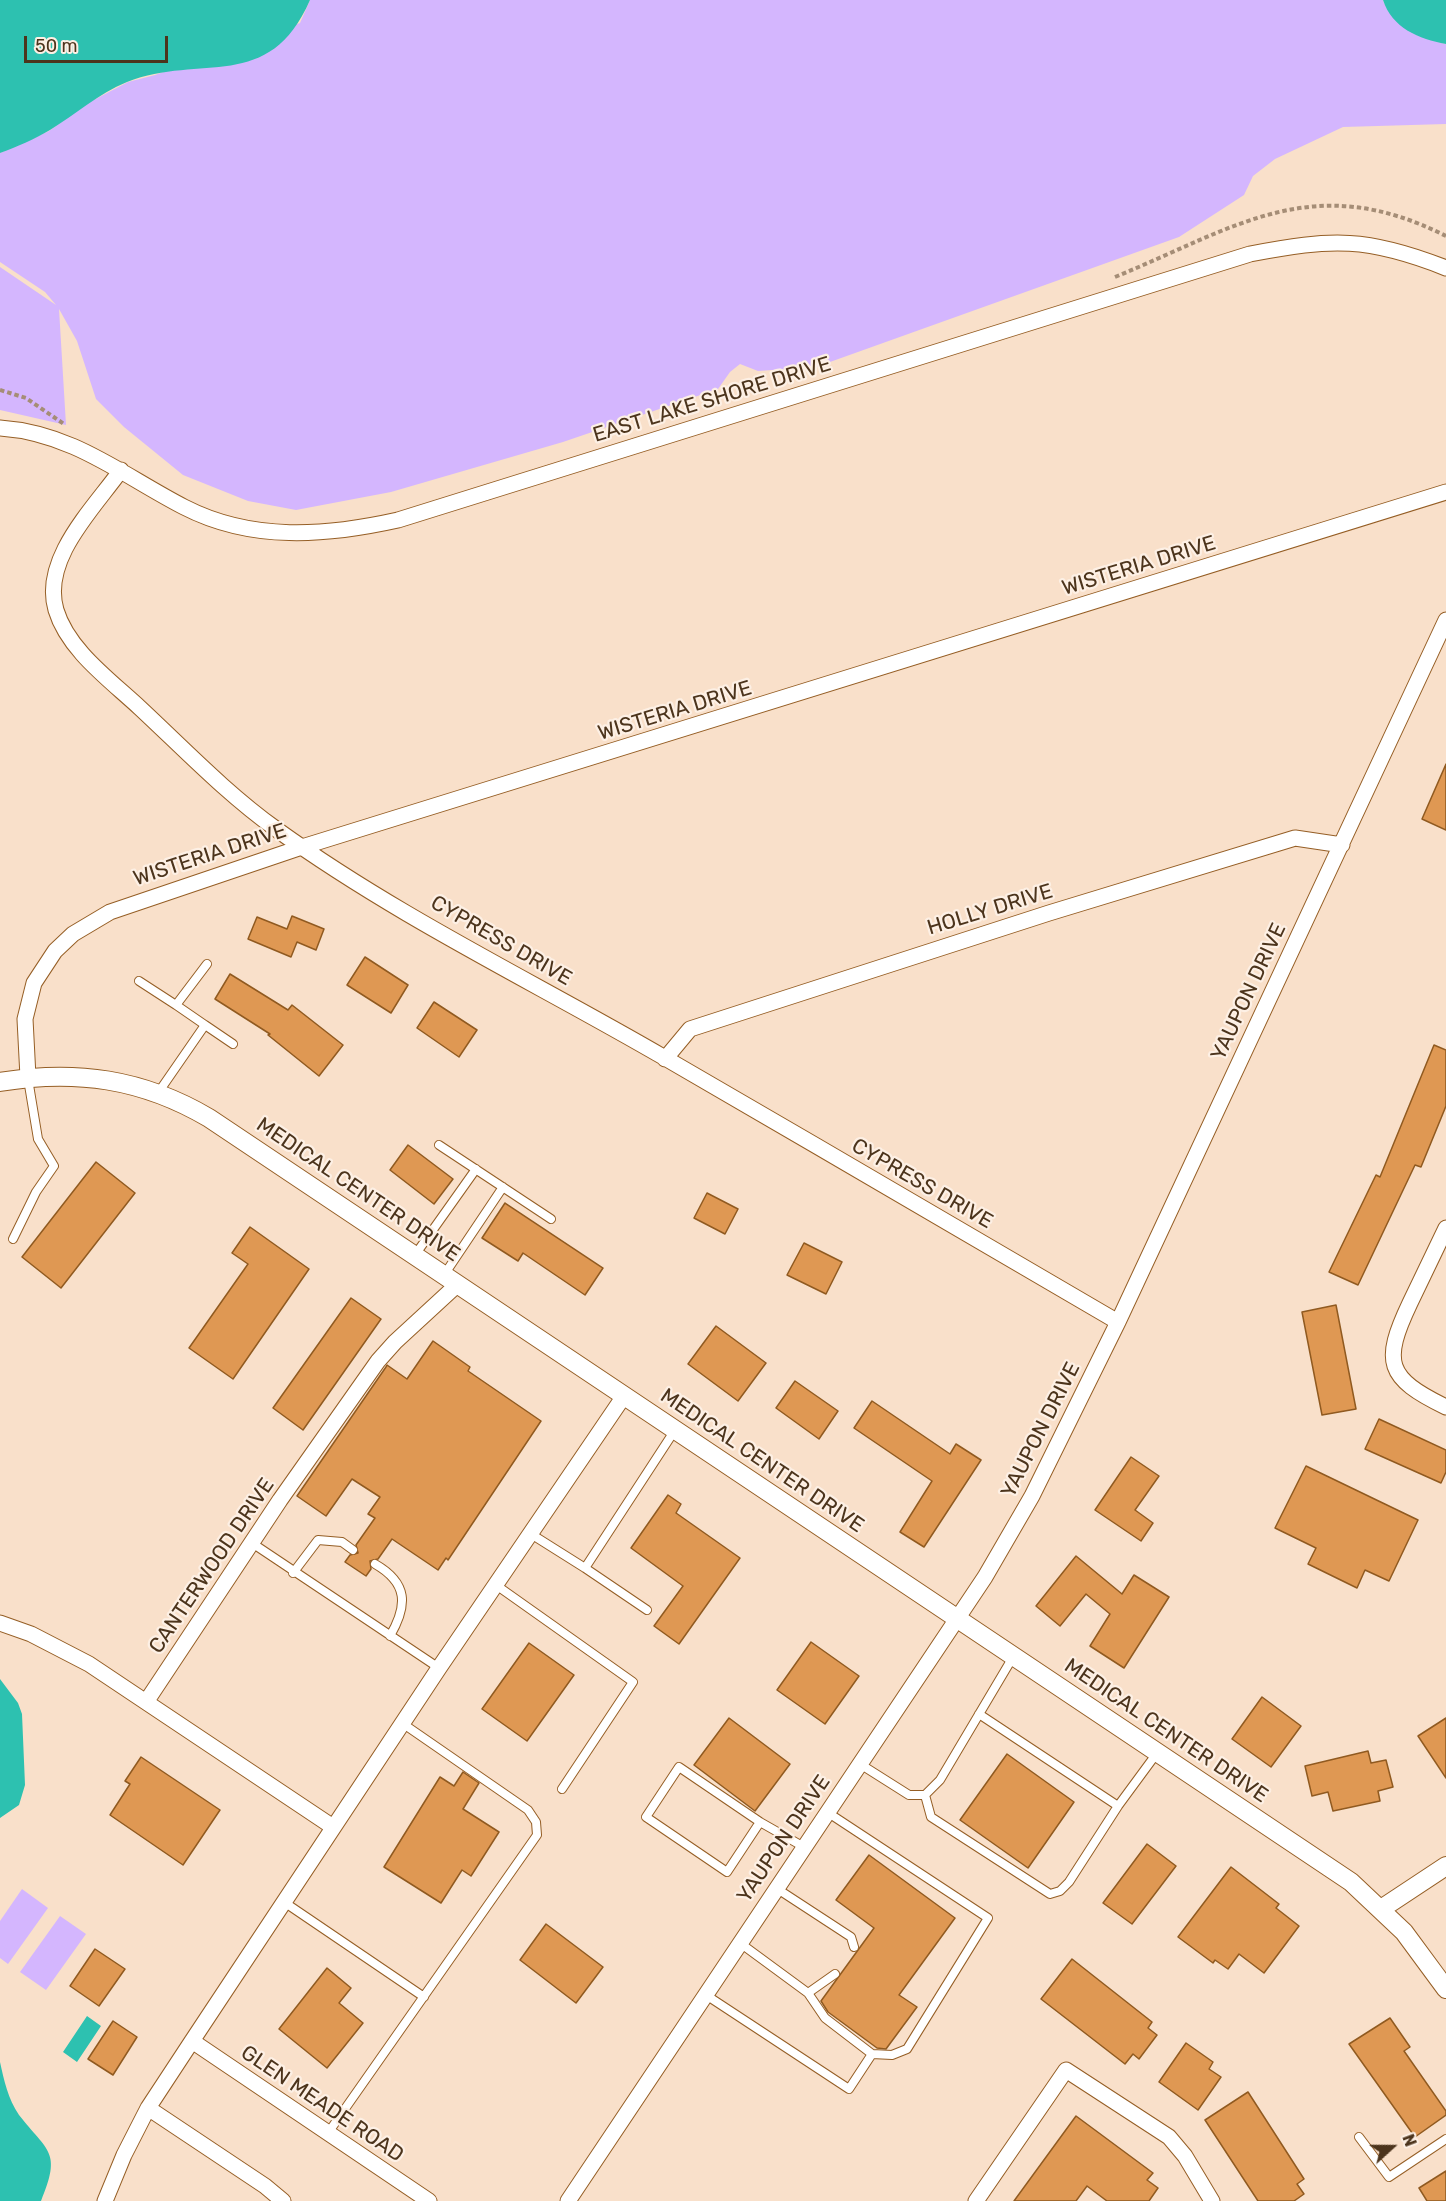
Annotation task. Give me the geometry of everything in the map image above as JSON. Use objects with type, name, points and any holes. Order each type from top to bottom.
[{"type":"street","name":"EAST LAKE SHORE DRIVE","points":[[0,428],[33,434],[81,448],[184,507],[242,528],[284,533],[323,533],[358,529],[410,516],[1250,254],[1302,244],[1354,242],[1414,255],[1446,268]]},
{"type":"street","name":"CYPRESS DRIVE","points":[[121,470],[69,543],[55,573],[55,605],[61,624],[97,668],[224,787],[302,847],[398,907],[1118,1322]]},
{"type":"street","name":"WISTERIA DRIVE","points":[[28,1077],[25,1046],[28,1001],[44,965],[73,934],[90,922],[127,905],[302,847],[1446,492]]},
{"type":"street","name":"YAUPON DRIVE","points":[[568,2201],[1005,1545],[1032,1496],[1118,1322],[1446,620]]},
{"type":"street","name":"HOLLY DRIVE","points":[[665,1059],[690,1029],[1039,916],[1295,838],[1342,845]]},
{"type":"street","name":"MEDICAL CENTER DRIVE","points":[[0,1082],[28,1077],[64,1075],[107,1079],[158,1093],[209,1118],[1351,1882],[1404,1932],[1446,1989]]},
{"type":"street","points":[[1446,1228],[1392,1346],[1396,1368],[1402,1379],[1410,1388],[1446,1407]]},
{"type":"street","name":"CANTERWOOD DRIVE","points":[[146,1702],[378,1361],[451,1280]]},
{"type":"street","points":[[105,2201],[124,2155],[148,2109],[402,1723],[624,1396]]},
{"type":"street","points":[[0,1623],[62,1648],[333,1827]]},
{"type":"street","points":[[1382,1909],[1446,1866]]},
{"type":"street","name":"GLEN MEADE ROAD","points":[[192,2041],[429,2201]]},
{"type":"street","points":[[976,2201],[1066,2070],[1169,2137],[1191,2165],[1212,2201]]},
{"type":"street","points":[[148,2109],[265,2186],[283,2201]]},
{"type":"lane","points":[[177,1005],[207,964]]},
{"type":"lane","points":[[139,981],[234,1044]]},
{"type":"lane","points":[[158,1093],[205,1025]]},
{"type":"lane","points":[[13,1239],[36,1192],[54,1166],[38,1139],[28,1077]]},
{"type":"lane","points":[[439,1145],[551,1219]]},
{"type":"lane","points":[[415,1255],[476,1169]]},
{"type":"lane","points":[[451,1280],[503,1187]]},
{"type":"lane","points":[[585,1568],[675,1430]]},
{"type":"lane","points":[[531,1534],[647,1610]]},
{"type":"lane","points":[[293,1573],[318,1540],[342,1542],[353,1550]]},
{"type":"lane","points":[[252,1544],[439,1668]]},
{"type":"lane","points":[[375,1564],[387,1571],[401,1587],[402,1616],[390,1636]]},
{"type":"lane","points":[[496,1585],[633,1682],[562,1789]]},
{"type":"lane","points":[[860,1764],[909,1795],[925,1795],[940,1780],[1014,1655]]},
{"type":"lane","points":[[979,1714],[1118,1806]]},
{"type":"lane","points":[[328,2134],[537,1835],[536,1822],[528,1810],[402,1723]]},
{"type":"lane","points":[[925,1795],[932,1817],[1050,1894],[1060,1891],[1069,1882],[1118,1806],[1158,1752]]},
{"type":"lane","points":[[760,1822],[727,1872],[646,1817],[679,1767],[760,1822],[804,1847]]},
{"type":"lane","points":[[740,1943],[808,1993],[825,2018],[872,2054],[892,2055],[907,2049],[988,1918],[827,1812]]},
{"type":"lane","points":[[777,1888],[851,1937],[854,1947]]},
{"type":"lane","points":[[284,1902],[424,1997]]},
{"type":"lane","points":[[808,1993],[835,1974]]},
{"type":"lane","points":[[706,1995],[849,2089],[872,2054]]},
{"type":"lane","points":[[1359,2137],[1389,2177],[1446,2139]]},
{"type":"path","points":[[1104,281],[1245,220],[1292,208],[1335,206],[1376,209],[1421,223],[1446,236]]},
{"type":"path","points":[[0,390],[26,398],[66,425]]},
{"type":"shaded area","points":[[310,0],[1383,0],[1400,22],[1429,38],[1446,44],[1446,124],[1343,127],[1275,159],[1253,176],[1244,195],[1179,237],[816,367],[758,371],[740,364],[730,372],[718,389],[563,442],[391,492],[296,510],[248,501],[183,475],[124,427],[96,399],[77,341],[59,309],[66,425],[0,410],[0,267],[56,305],[45,292],[0,262],[0,153],[49,131],[86,104],[128,82],[155,75],[300,23]]},
{"type":"shaded area","points":[[22,1889],[48,1908],[8,1964],[0,1958],[0,1921]]},
{"type":"shaded area","points":[[60,1916],[86,1934],[46,1990],[20,1972]]},
{"type":"water","points":[[0,0],[310,0],[293,29],[275,48],[254,60],[154,74],[127,82],[97,98],[44,133],[0,153]]},
{"type":"water","points":[[1383,0],[1446,0],[1446,44],[1408,31],[1393,18]]},
{"type":"water","points":[[0,1679],[18,1703],[22,1714],[25,1785],[19,1805],[0,1818]]},
{"type":"water","points":[[87,2016],[101,2026],[77,2062],[63,2052]]},
{"type":"water","points":[[0,2062],[15,2109],[49,2153],[51,2172],[41,2201],[0,2201]]},
{"type":"building","points":[[1446,764],[1446,830],[1422,819]]},
{"type":"building","points":[[292,916],[324,929],[316,950],[297,942],[291,957],[248,939],[257,917],[287,929]]},
{"type":"building","points":[[365,957],[408,985],[391,1013],[347,985]]},
{"type":"building","points":[[230,974],[288,1010],[292,1005],[343,1045],[319,1076],[268,1035],[270,1034],[215,999]]},
{"type":"building","points":[[434,1002],[477,1030],[459,1057],[417,1028]]},
{"type":"building","points":[[1434,1045],[1446,1050],[1446,1106],[1421,1167],[1415,1165],[1358,1285],[1329,1272],[1376,1175],[1380,1177]]},
{"type":"building","points":[[408,1145],[453,1179],[434,1204],[390,1170]]},
{"type":"building","points":[[96,1162],[135,1193],[61,1288],[22,1257]]},
{"type":"building","points":[[707,1193],[738,1209],[725,1234],[694,1218]]},
{"type":"building","points":[[505,1203],[603,1268],[585,1295],[523,1253],[518,1261],[482,1238]]},
{"type":"building","points":[[250,1227],[309,1269],[233,1379],[189,1348],[248,1264],[232,1253]]},
{"type":"building","points":[[804,1243],[842,1262],[826,1294],[787,1275]]},
{"type":"building","points":[[351,1298],[381,1319],[303,1430],[273,1408]]},
{"type":"building","points":[[1336,1305],[1356,1409],[1322,1415],[1302,1312]]},
{"type":"building","points":[[716,1326],[766,1363],[738,1401],[688,1364]]},
{"type":"building","points":[[433,1341],[470,1367],[468,1371],[541,1421],[448,1560],[446,1558],[438,1570],[392,1539],[378,1559],[370,1561],[371,1569],[366,1576],[345,1562],[350,1555],[358,1553],[356,1545],[375,1518],[368,1514],[380,1497],[352,1479],[326,1516],[297,1496],[387,1365],[407,1379]]},
{"type":"building","points":[[795,1381],[838,1411],[819,1439],[776,1408]]},
{"type":"building","points":[[872,1401],[950,1454],[956,1444],[981,1460],[924,1547],[900,1532],[932,1481],[854,1428]]},
{"type":"building","points":[[1379,1419],[1446,1450],[1446,1472],[1441,1483],[1365,1449]]},
{"type":"building","points":[[1131,1457],[1159,1476],[1135,1510],[1153,1523],[1141,1541],[1095,1510]]},
{"type":"building","points":[[1306,1466],[1418,1520],[1389,1581],[1365,1570],[1357,1588],[1308,1564],[1316,1548],[1275,1528]]},
{"type":"building","points":[[668,1495],[681,1504],[676,1513],[740,1558],[679,1644],[654,1626],[683,1586],[631,1548]]},
{"type":"building","points":[[1076,1556],[1122,1594],[1134,1575],[1169,1597],[1124,1668],[1090,1646],[1110,1614],[1086,1594],[1060,1626],[1036,1606]]},
{"type":"building","points":[[811,1642],[859,1676],[825,1724],[777,1690]]},
{"type":"building","points":[[529,1643],[574,1675],[527,1741],[482,1709]]},
{"type":"building","points":[[1262,1697],[1301,1726],[1271,1767],[1232,1739]]},
{"type":"building","points":[[729,1718],[790,1764],[755,1811],[694,1765]]},
{"type":"building","points":[[1446,1718],[1446,1778],[1418,1736]]},
{"type":"building","points":[[1368,1751],[1371,1763],[1386,1760],[1393,1787],[1378,1791],[1380,1801],[1333,1811],[1328,1792],[1312,1796],[1305,1766]]},
{"type":"building","points":[[1007,1754],[1074,1802],[1028,1868],[960,1820]]},
{"type":"building","points":[[141,1757],[220,1810],[183,1865],[110,1815],[130,1784],[125,1781]]},
{"type":"building","points":[[463,1772],[479,1783],[463,1809],[499,1832],[471,1876],[462,1870],[441,1903],[384,1867],[440,1777],[454,1786]]},
{"type":"building","points":[[1147,1844],[1176,1866],[1132,1924],[1103,1903]]},
{"type":"building","points":[[869,1855],[955,1918],[899,1995],[917,2007],[886,2049],[877,2048],[828,2012],[821,2001],[874,1928],[836,1900]]},
{"type":"building","points":[[1231,1867],[1279,1904],[1276,1908],[1299,1926],[1264,1973],[1239,1954],[1228,1969],[1215,1960],[1213,1963],[1178,1937]]},
{"type":"building","points":[[546,1924],[603,1967],[576,2003],[520,1960]]},
{"type":"building","points":[[95,1949],[125,1969],[99,2006],[70,1986]]},
{"type":"building","points":[[1072,1959],[1152,2022],[1148,2028],[1157,2035],[1139,2059],[1133,2054],[1125,2064],[1041,1999]]},
{"type":"building","points":[[327,1968],[351,1988],[339,2003],[363,2023],[327,2068],[279,2029]]},
{"type":"building","points":[[1390,2018],[1410,2047],[1404,2051],[1446,2111],[1446,2115],[1415,2137],[1349,2044]]},
{"type":"building","points":[[113,2021],[137,2037],[113,2075],[88,2059]]},
{"type":"building","points":[[1186,2043],[1213,2062],[1209,2069],[1221,2077],[1198,2110],[1159,2082]]},
{"type":"building","points":[[1248,2092],[1304,2179],[1297,2184],[1304,2194],[1294,2201],[1258,2201],[1205,2120]]},
{"type":"building","points":[[1076,2116],[1153,2173],[1147,2180],[1158,2188],[1149,2201],[1107,2201],[1087,2186],[1076,2201],[1014,2201]]},
{"type":"building","points":[[1446,2171],[1446,2201],[1427,2201],[1419,2188]]}]
